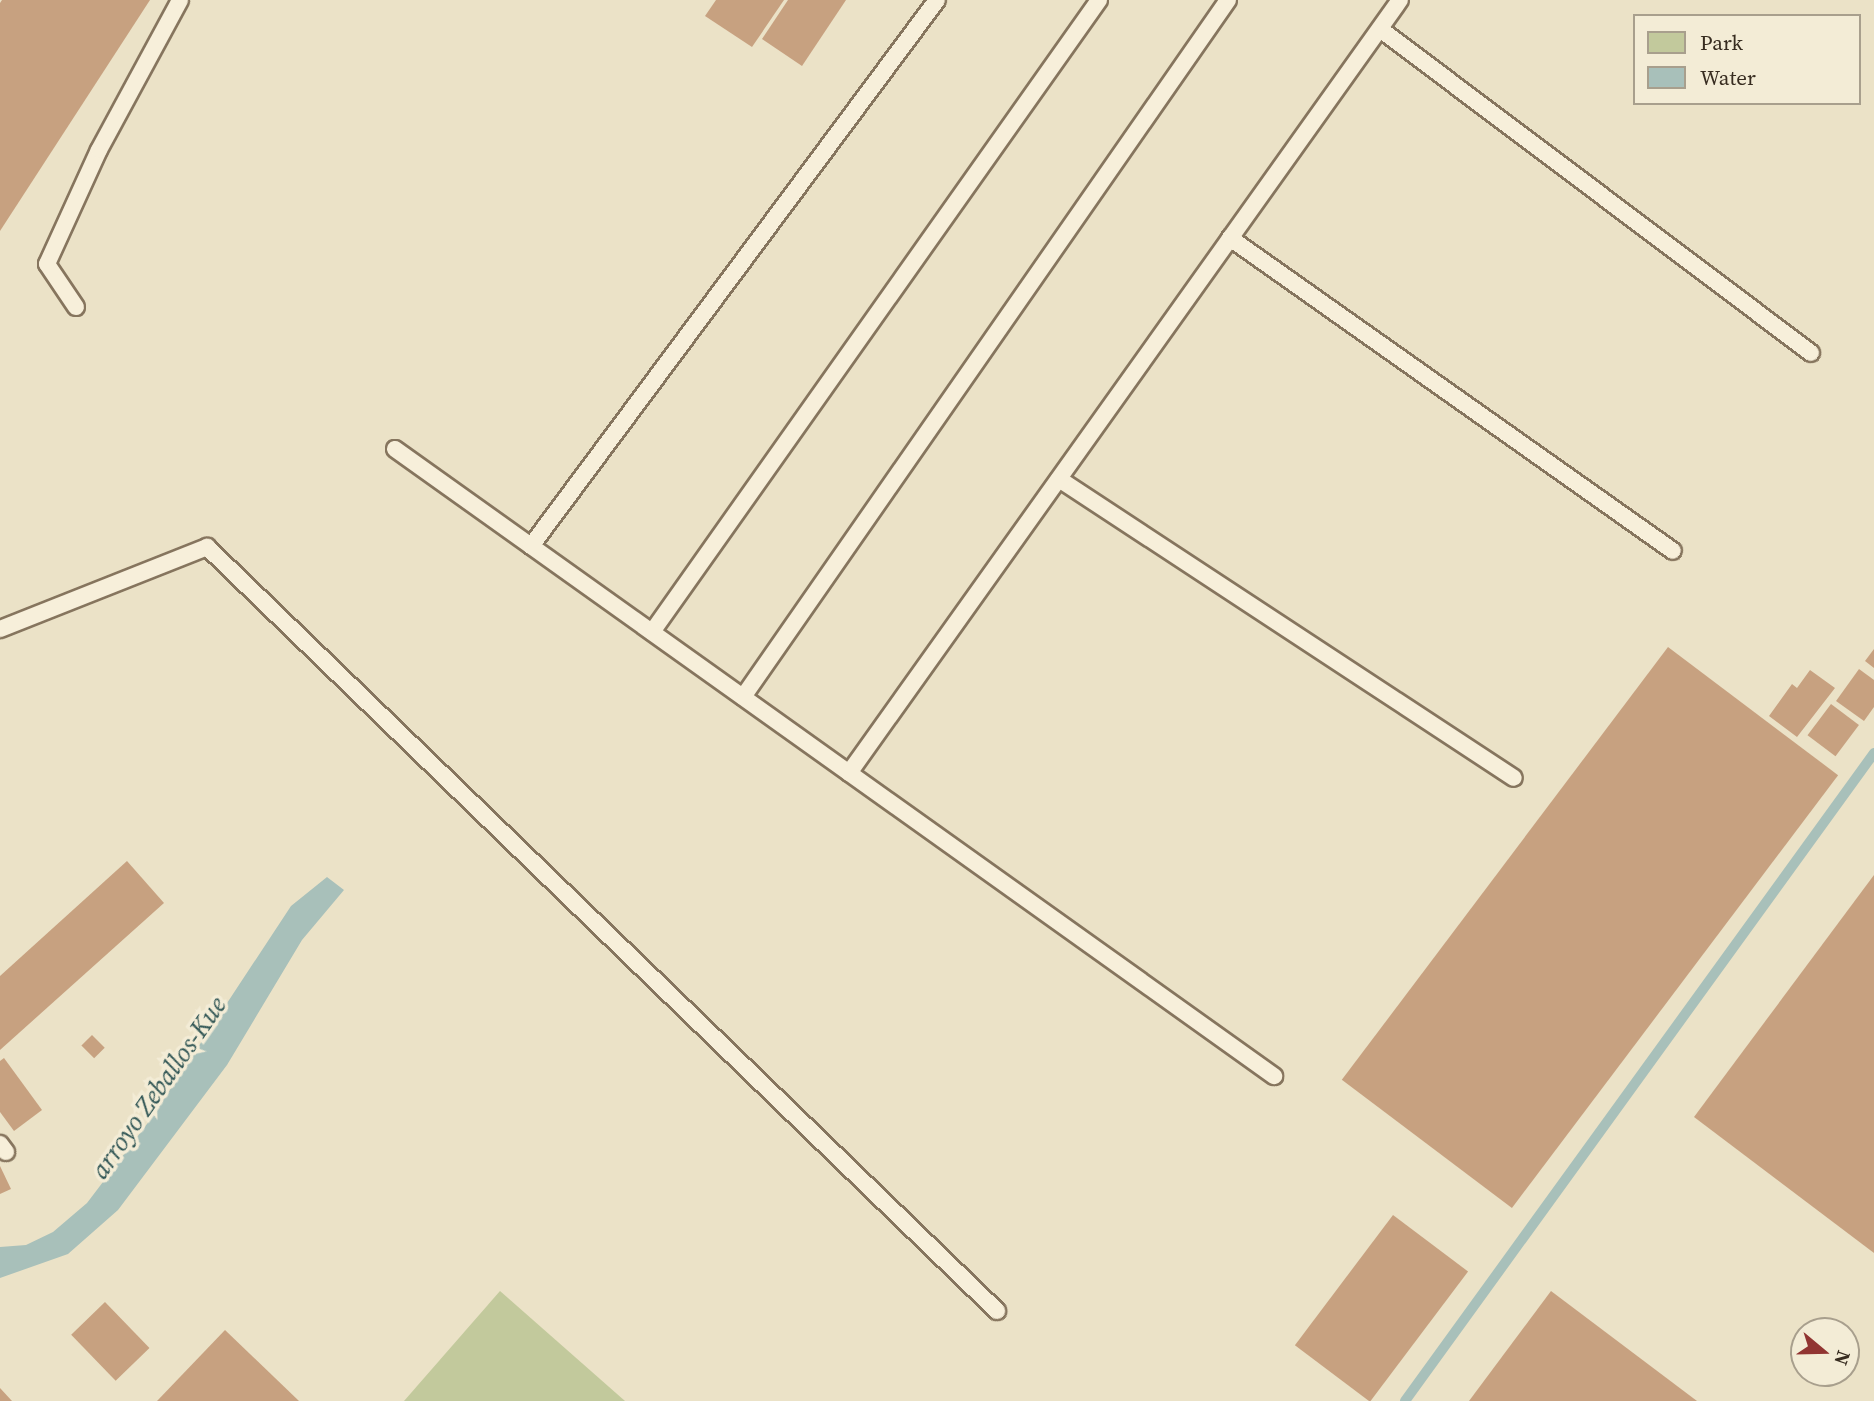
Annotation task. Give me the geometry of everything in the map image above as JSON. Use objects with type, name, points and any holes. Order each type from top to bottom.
[{"type":"lane","points":[[76,307],[47,264],[99,150],[180,0]]},
{"type":"lane","points":[[531,546],[937,0]]},
{"type":"lane","points":[[652,632],[1099,0]]},
{"type":"lane","points":[[743,697],[1228,0]]},
{"type":"lane","points":[[849,773],[1400,0]]},
{"type":"lane","points":[[1380,29],[1811,353]]},
{"type":"lane","points":[[1230,238],[1673,551]]},
{"type":"lane","points":[[395,449],[1274,1076]]},
{"type":"lane","points":[[1059,479],[1514,778]]},
{"type":"lane","points":[[0,629],[207,547],[997,1311]]},
{"type":"green space","points":[[500,1291],[625,1401],[404,1401]]},
{"type":"water","points":[[327,877],[344,890],[302,940],[227,1065],[118,1210],[68,1254],[0,1278],[0,1247],[26,1245],[53,1232],[87,1203],[150,1120],[291,906]]},
{"type":"building","points":[[2,0],[150,0],[0,231],[0,3]]},
{"type":"building","points":[[716,0],[784,0],[752,47],[705,16]]},
{"type":"building","points":[[788,0],[846,0],[802,66],[762,39]]},
{"type":"building","points":[[1668,647],[1838,775],[1512,1208],[1342,1080]]},
{"type":"building","points":[[1874,649],[1874,668],[1865,661]]},
{"type":"building","points":[[1859,669],[1874,680],[1874,707],[1864,721],[1836,701]]},
{"type":"building","points":[[1810,670],[1835,688],[1797,737],[1769,716],[1792,684],[1797,688]]},
{"type":"building","points":[[1831,704],[1859,725],[1835,756],[1808,735]]},
{"type":"building","points":[[127,861],[164,903],[0,1050],[0,976]]},
{"type":"building","points":[[1874,875],[1874,1253],[1694,1117]]},
{"type":"building","points":[[92,1035],[105,1048],[94,1058],[81,1046]]},
{"type":"building","points":[[4,1058],[42,1110],[14,1131],[0,1112],[0,1061]]},
{"type":"building","points":[[0,1166],[11,1189],[0,1194]]},
{"type":"building","points":[[1393,1215],[1468,1272],[1371,1401],[1295,1345]]},
{"type":"building","points":[[1551,1291],[1697,1401],[1469,1401]]},
{"type":"building","points":[[105,1302],[149,1348],[116,1381],[71,1335]]},
{"type":"building","points":[[225,1330],[299,1401],[157,1401]]},
{"type":"building","points":[[0,1388],[12,1401],[0,1401]]},
{"type":"waterway","points":[[1405,1401],[1874,753]]},
{"type":"water label","name":"arroyo Zeballos-Kue","points":[[159,1088]]}]
